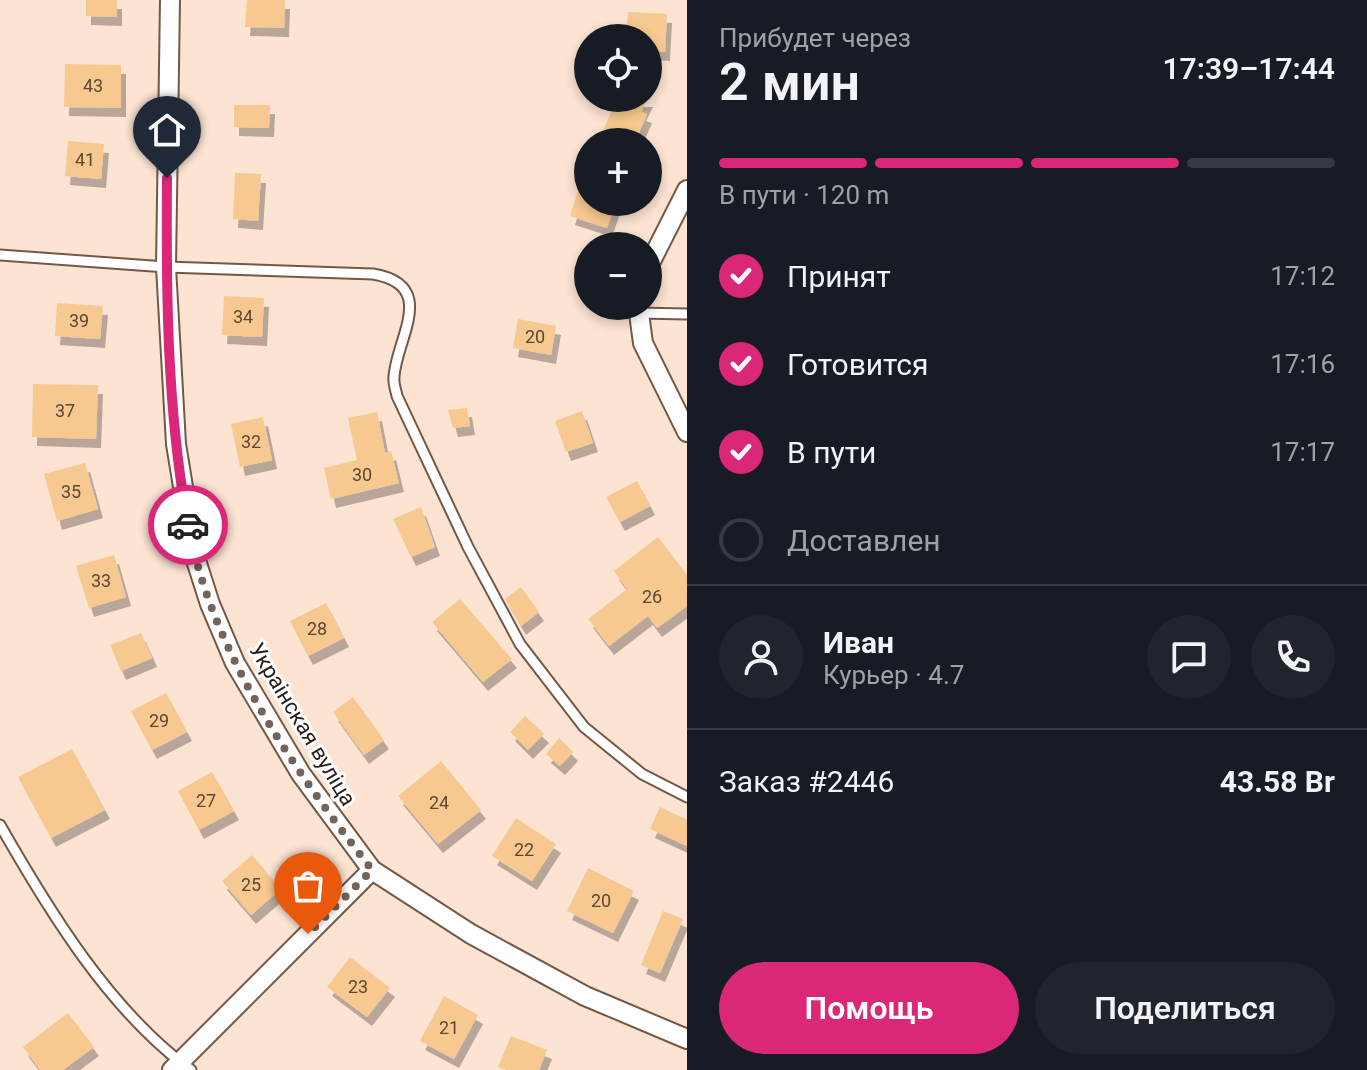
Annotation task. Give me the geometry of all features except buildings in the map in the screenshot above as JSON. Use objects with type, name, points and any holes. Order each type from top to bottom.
[{"type":"street","name":"Украінская вуліца","points":[[170,0],[166,267],[176,444],[194,554],[210,604],[235,663],[301,774],[372,870],[471,934],[585,996],[687,1039]]},
{"type":"street","points":[[662,239],[687,190]]},
{"type":"street","points":[[639,320],[643,343],[687,432]]},
{"type":"street","points":[[181,1067],[372,870]]},
{"type":"lane","points":[[0,255],[166,267],[391,277],[404,288],[409,309],[408,330],[393,381],[397,396],[468,547],[520,644],[584,727],[642,774],[687,797]]},
{"type":"lane","points":[[662,312],[687,314]]},
{"type":"lane","points":[[0,825],[36,888],[91,968],[181,1067]]},
{"type":"way so far","points":[[188,525],[210,604],[235,663],[301,774],[372,870],[308,934]]},
{"type":"route","points":[[167,178],[166,267],[171,386],[188,525]]}]
